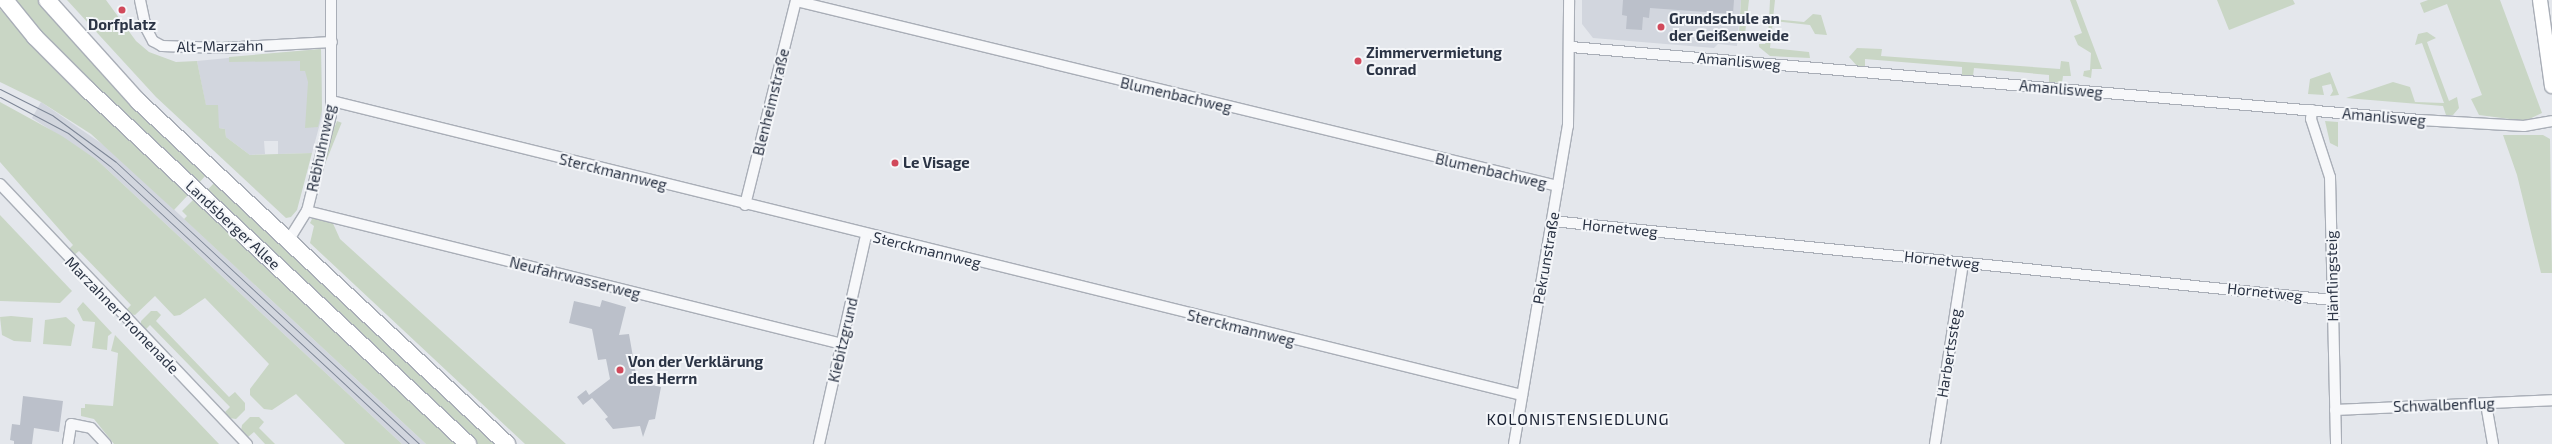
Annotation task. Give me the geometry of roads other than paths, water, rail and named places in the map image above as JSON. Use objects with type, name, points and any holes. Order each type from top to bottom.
[{"type":"main road","name":"Landsberger Allee","points":[[5,0],[34,37],[87,89],[468,444]]},
{"type":"main road","name":"Landsberger Allee","points":[[47,0],[138,101],[507,444]]},
{"type":"street","name":"Alt-Marzahn","points":[[140,0],[146,28],[153,41],[162,46],[222,48],[332,42]]},
{"type":"street","name":"Rebhuhnweg","points":[[288,241],[307,211],[332,101],[331,0]]},
{"type":"street","name":"Pekrunstraße","points":[[1514,444],[1568,126],[1571,47],[1569,0]]},
{"type":"street","points":[[2540,0],[2544,45],[2552,86]]},
{"type":"street","name":"Blumenbachweg","points":[[796,1],[1558,186]]},
{"type":"street","name":"Blenheimstraße","points":[[745,205],[796,1]]},
{"type":"street","name":"Amanlisweg","points":[[1571,47],[2312,110],[2524,126],[2552,120]]},
{"type":"street","name":"Sterckmannweg","points":[[332,101],[866,235],[1522,395]]},
{"type":"street","name":"Hänflingsteig","points":[[2312,110],[2311,119],[2330,177],[2336,444]]},
{"type":"street","name":"Marzahner Promenade","points":[[0,184],[246,444]]},
{"type":"street","name":"Neufahrwasserweg","points":[[307,211],[842,344]]},
{"type":"street","name":"Hornetweg","points":[[1552,221],[2332,300]]},
{"type":"street","name":"Kiebitzgrund","points":[[819,444],[866,235]]},
{"type":"street","name":"Harbertssteg","points":[[1935,444],[1963,263]]},
{"type":"street","name":"Schwalbenflug","points":[[2335,410],[2552,400]]},
{"type":"street","points":[[2486,404],[2493,444]]},
{"type":"street","points":[[68,444],[71,424],[91,428],[106,444]]},
{"type":"tram line","points":[[0,89],[52,115],[116,162],[419,444]]},
{"type":"tram line","points":[[0,97],[68,133],[110,166],[409,444]]},
{"type":"place","name":"Dorfplatz","points":[[122,10]]},
{"type":"place","name":"Grundschule an der Geißenweide","points":[[1661,27]]},
{"type":"place","name":"Zimmervermietung Conrad","points":[[1358,61]]},
{"type":"place","name":"Le Visage","points":[[895,163]]},
{"type":"place","name":"Von der Verklärung des Herrn","points":[[620,370]]},
{"type":"district","name":"KOLONISTENSIEDLUNG","points":[[1578,419]]}]
